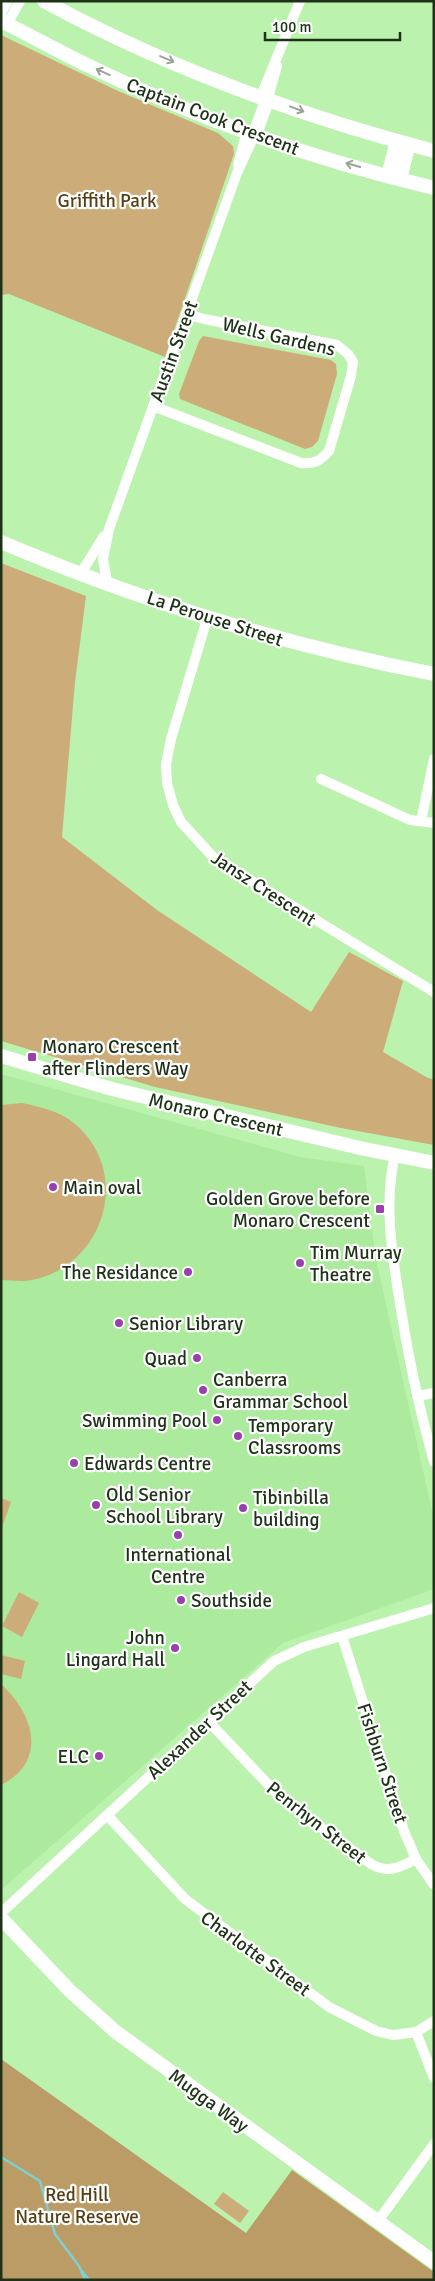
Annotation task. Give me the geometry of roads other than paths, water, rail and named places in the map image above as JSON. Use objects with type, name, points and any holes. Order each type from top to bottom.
[{"type":"main road","name":"Captain Cook Crescent","points":[[44,1],[136,46],[264,97],[403,143],[434,151]]},
{"type":"main road","name":"Captain Cook Crescent","points":[[1,18],[128,84],[251,133],[434,188]]},
{"type":"main road","points":[[251,133],[264,97]]},
{"type":"main road","points":[[394,177],[403,143]]},
{"type":"main road","name":"La Perouse Street","points":[[1,542],[207,619],[326,651],[434,674]]},
{"type":"main road","name":"Monaro Crescent","points":[[1,1056],[112,1089],[434,1163]]},
{"type":"main road","name":"Mugga Way","points":[[1,1918],[70,1991],[116,2032],[434,2262]]},
{"type":"street","points":[[8,1],[1,18],[10,19],[20,1]]},
{"type":"street","points":[[264,97],[275,80],[279,56],[300,1]]},
{"type":"street","name":"Austin Street","points":[[107,582],[103,560],[109,529],[251,133]]},
{"type":"street","name":"Wells Gardens","points":[[153,406],[301,463],[313,464],[321,460],[328,451],[351,376],[353,362],[342,348],[336,345],[186,314]]},
{"type":"street","name":"Austin Street","points":[[81,572],[109,529]]},
{"type":"street","name":"Jansz Crescent","points":[[207,619],[171,739],[166,764],[167,783],[173,805],[181,822],[214,858],[434,992]]},
{"type":"street","points":[[421,821],[434,759]]},
{"type":"street","points":[[321,779],[410,820],[434,823]]},
{"type":"street","points":[[395,1155],[389,1208],[393,1260],[417,1396],[434,1462]]},
{"type":"street","points":[[417,1396],[434,1393]]},
{"type":"street","name":"Alexander Street","points":[[1,1913],[274,1661],[291,1652],[434,1608]]},
{"type":"street","name":"Fishburn Street","points":[[342,1636],[404,1831],[416,1859],[434,1885]]},
{"type":"street","name":"Penrhyn Street","points":[[208,1721],[281,1798],[371,1864],[387,1870],[399,1868],[416,1859]]},
{"type":"street","name":"Charlotte Street","points":[[107,1815],[185,1899],[330,2007],[376,2031],[394,2035],[416,2032],[434,2022]]},
{"type":"street","points":[[416,2032],[434,2078]]},
{"type":"street","points":[[378,2221],[434,2144]]},
{"type":"waterway","points":[[1,2157],[40,2181],[55,2234],[79,2266],[85,2280]]},
{"type":"waterway","points":[[82,2271],[89,2280]]},
{"type":"place","name":"Monaro Crescent after Flinders Way","points":[[32,1057]]},
{"type":"place","name":"Main oval","points":[[53,1187]]},
{"type":"place","name":"Golden Grove before Monaro Crescent","points":[[380,1209]]},
{"type":"place","name":"Tim Murray Theatre","points":[[300,1263]]},
{"type":"place","name":"The Residance","points":[[188,1272]]},
{"type":"place","name":"Senior Library","points":[[119,1323]]},
{"type":"place","name":"Quad","points":[[197,1358]]},
{"type":"place","name":"Canberra Grammar School","points":[[203,1390]]},
{"type":"place","name":"Swimming Pool","points":[[217,1420]]},
{"type":"place","name":"Temporary Classrooms","points":[[238,1436]]},
{"type":"place","name":"Edwards Centre","points":[[74,1463]]},
{"type":"place","name":"Old Senior School Library","points":[[96,1505]]},
{"type":"place","name":"Tibinbilla building","points":[[243,1508]]},
{"type":"place","name":"International Centre","points":[[178,1535]]},
{"type":"place","name":"Southside","points":[[181,1600]]},
{"type":"place","name":"John Lingard Hall","points":[[175,1648]]},
{"type":"place","name":"ELC","points":[[99,1756]]},
{"type":"park label","name":"Griffith Park","points":[[107,200]]},
{"type":"park label","name":"Red Hill Nature Reserve","points":[[77,2205]]}]
